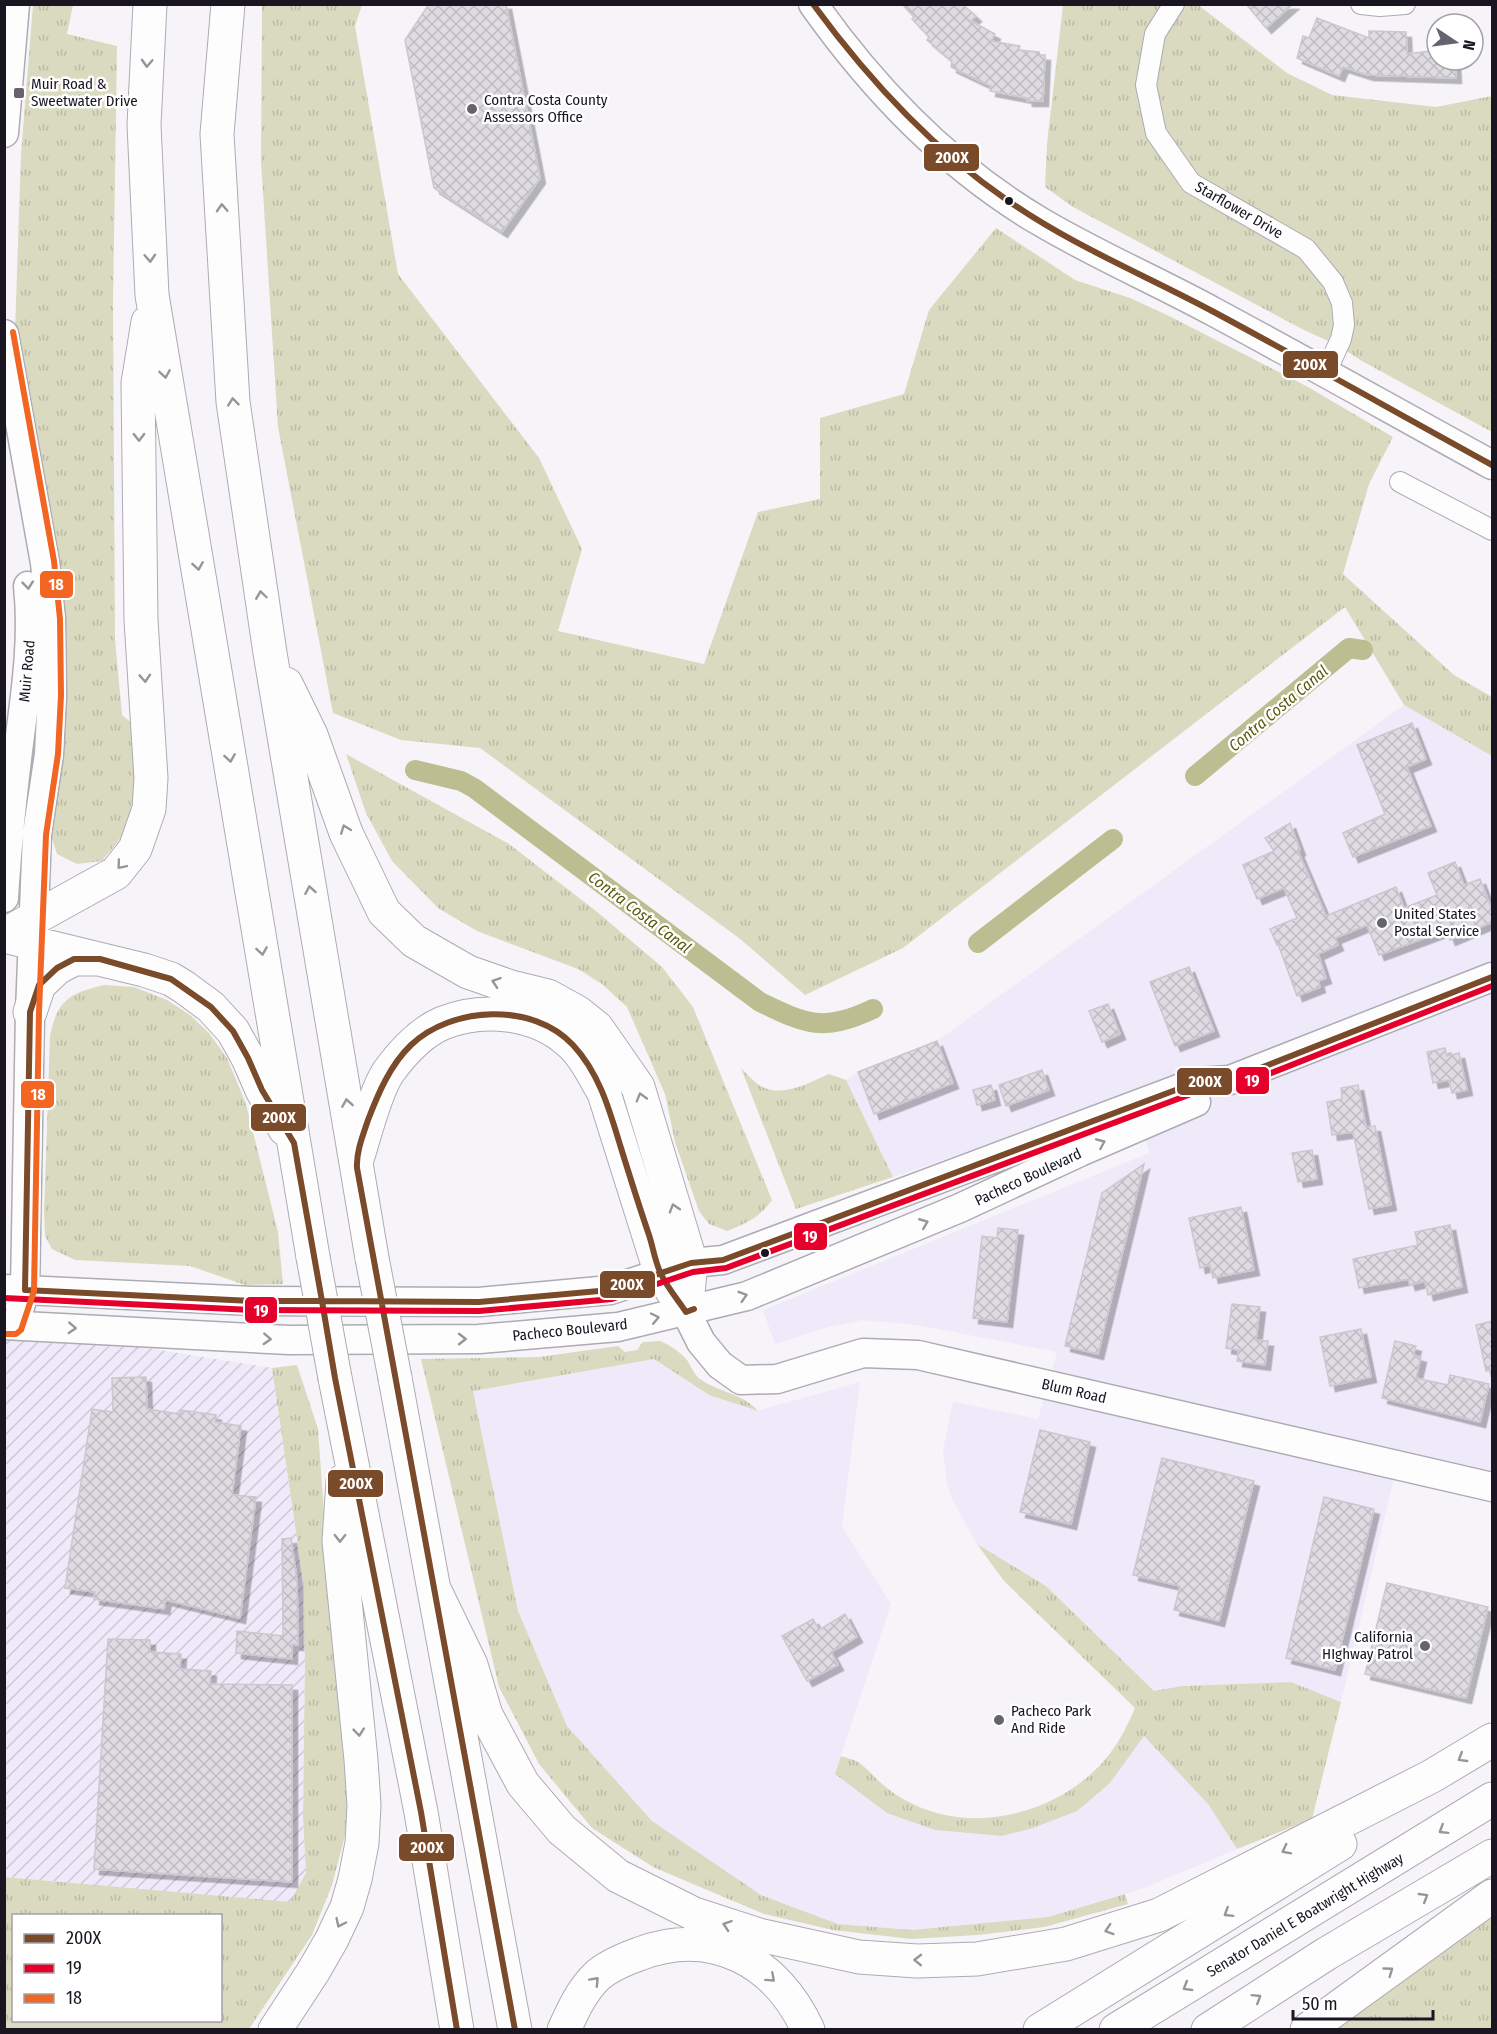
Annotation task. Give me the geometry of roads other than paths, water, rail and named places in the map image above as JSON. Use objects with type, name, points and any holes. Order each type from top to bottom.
[{"type":"highway","points":[[150,4],[144,125],[152,295],[313,1257],[346,1437],[421,1812],[457,2030]]},
{"type":"highway","points":[[228,4],[217,134],[232,402],[270,653],[372,1258],[515,2030]]},
{"type":"highway","points":[[19,933],[116,873],[135,849],[149,808],[151,778],[141,620],[138,383],[152,295]]},
{"type":"highway","points":[[270,653],[311,735],[346,833],[384,912],[414,941],[468,972],[511,987],[548,996],[578,1012],[597,1028],[638,1087],[686,1312]]},
{"type":"highway","points":[[19,933],[171,979],[211,1006],[233,1031],[262,1090],[294,1143]]},
{"type":"highway","points":[[30,1012],[39,985],[57,968],[74,959],[100,959]]},
{"type":"highway","points":[[356,1161],[388,1073],[411,1044],[441,1024],[462,1018],[501,1013],[537,1022],[568,1041],[590,1067],[604,1093],[676,1269]]},
{"type":"highway","points":[[275,2030],[313,1972],[347,1907],[362,1843],[364,1805],[362,1760],[339,1541],[346,1437]]},
{"type":"highway","points":[[434,1589],[471,1665],[486,1714],[512,1764],[523,1784],[562,1830],[618,1876],[694,1914],[759,1935],[859,1957],[917,1961],[977,1959],[1066,1944],[1159,1915],[1432,1776],[1492,1740]]},
{"type":"highway","points":[[1040,2030],[1409,1802],[1432,1776]]},
{"type":"highway","name":"Senator Daniel E Boatwright Highway","points":[[1116,2030],[1492,1799]]},
{"type":"highway","points":[[1208,2030],[1326,1954],[1492,1856]]},
{"type":"highway","points":[[1307,2030],[1492,1896]]},
{"type":"highway","points":[[564,2030],[576,2003],[598,1976],[624,1959],[656,1947],[693,1943],[737,1953],[772,1977],[798,2008],[808,2030]]},
{"type":"main road","points":[[4,133],[15,4]]},
{"type":"main road","points":[[813,4],[875,84],[938,147],[1007,200],[1038,221],[1086,248],[1196,302],[1492,465]]},
{"type":"main road","name":"Muir Road","points":[[4,334],[45,563],[51,619],[52,695],[49,754],[19,933],[30,1012],[10,1307]]},
{"type":"main road","name":"Muir Road","points":[[4,445],[26,558],[31,617],[26,690],[7,843],[4,898]]},
{"type":"main road","name":"Pacheco Boulevard","points":[[10,1307],[289,1340],[479,1339],[618,1327],[686,1312],[747,1296],[960,1208],[1080,1152],[1205,1098],[1230,1080],[1492,976]]},
{"type":"main road","name":"Pacheco Boulevard","points":[[10,1307],[252,1301],[479,1302],[610,1290],[676,1269],[723,1260],[1197,1082],[1230,1080]]},
{"type":"main road","name":"Blum Road","points":[[686,1312],[701,1342],[720,1365],[741,1380],[777,1379],[863,1353],[918,1355],[1492,1487]]},
{"type":"street","points":[[4,15],[8,4]]},
{"type":"street","name":"Starflower Drive","points":[[1174,4],[1155,34],[1146,85],[1156,133],[1191,183],[1306,249],[1333,282],[1342,303],[1344,326],[1341,339],[1326,372]]},
{"type":"street","points":[[1361,4],[1405,4]]},
{"type":"street","points":[[1400,482],[1492,530]]},
{"type":"waterway","name":"Contra Costa Canal","points":[[1195,776],[1349,648],[1363,650]]},
{"type":"waterway","name":"Contra Costa Canal","points":[[415,770],[461,781],[474,788],[760,1002],[791,1016],[816,1023],[841,1021],[873,1009]]},
{"type":"waterway","name":"Contra Costa Canal","points":[[978,943],[1113,839]]},
{"type":"place","name":"Muir Road & Sweetwater Drive","points":[[19,93]]},
{"type":"place","name":"Contra Costa County Assessors Office","points":[[472,109]]},
{"type":"place","name":"United States Postal Service","points":[[1382,923]]},
{"type":"place","name":"California HIghway Patrol","points":[[1425,1646]]},
{"type":"place","name":"Pacheco Park And Ride","points":[[999,1720]]}]
